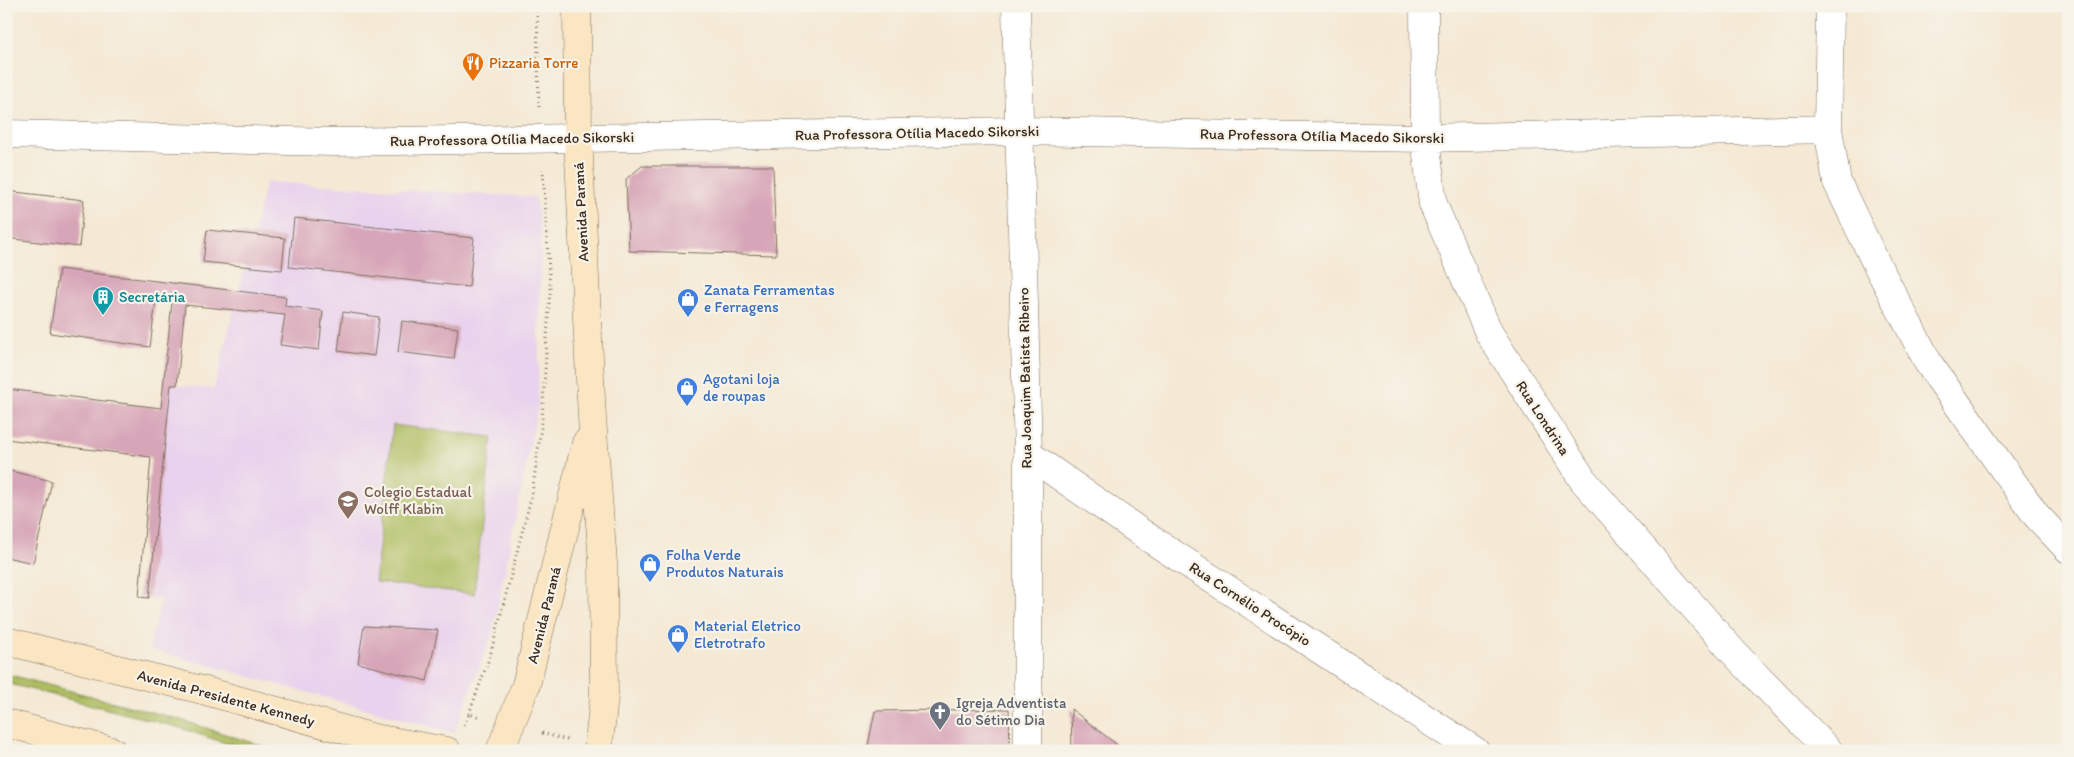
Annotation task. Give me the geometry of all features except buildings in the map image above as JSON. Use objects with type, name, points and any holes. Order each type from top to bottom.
[{"type":"main road","name":"Avenida Paraná","points":[[577,6],[578,138],[592,418],[603,563],[604,697],[598,751]]},
{"type":"main road","name":"Avenida Paraná","points":[[500,751],[526,685],[592,418]]},
{"type":"main road","name":"Avenida Presidente Kennedy","points":[[6,641],[211,692],[374,738],[446,751]]},
{"type":"main road","points":[[6,723],[112,751]]},
{"type":"street","name":"Rua Joaquim Batista Ribeiro","points":[[1016,6],[1028,454],[1028,751]]},
{"type":"street","name":"Rua Londrina","points":[[1424,6],[1424,138],[1433,204],[1489,333],[1583,480],[1734,653],[1829,751]]},
{"type":"street","points":[[1830,6],[1828,129],[1837,182],[1875,261],[1929,364],[2036,515],[2068,549]]},
{"type":"street","name":"Rua Professora Otília Macedo Sikorski","points":[[6,134],[336,142],[1019,132],[1424,138],[1828,129]]},
{"type":"street","name":"Rua Cornélio Procópio","points":[[1028,454],[1146,536],[1476,751]]},
{"type":"path","points":[[470,714],[490,656],[532,494],[542,420],[550,288],[546,187],[540,139],[537,6]]},
{"type":"shaded area","name":"Colegio Estadual Wolff Klabin","points":[[266,182],[535,197],[541,236],[538,406],[492,634],[454,733],[149,649],[161,600],[149,598],[171,385],[214,389]]},
{"type":"green space","points":[[393,425],[492,437],[474,594],[375,582]]},
{"type":"green space","points":[[6,674],[175,718],[278,751],[249,751],[177,727],[6,683]]},
{"type":"place","name":"Pizzaria Torre","points":[[473,82]]},
{"type":"place","name":"Secretária","points":[[103,316]]},
{"type":"place","name":"Zanata Ferramentas e Ferragens","points":[[688,318]]},
{"type":"place","name":"Agotani loja de roupas","points":[[687,407]]},
{"type":"place","name":"Colegio Estadual Wolff Klabin","points":[[348,520]]},
{"type":"place","name":"Folha Verde Produtos Naturais","points":[[650,583]]},
{"type":"place","name":"Material Eletrico Eletrotrafo","points":[[678,654]]},
{"type":"place","name":"Igreja Adventista do Sétimo Dia","points":[[940,731]]}]
